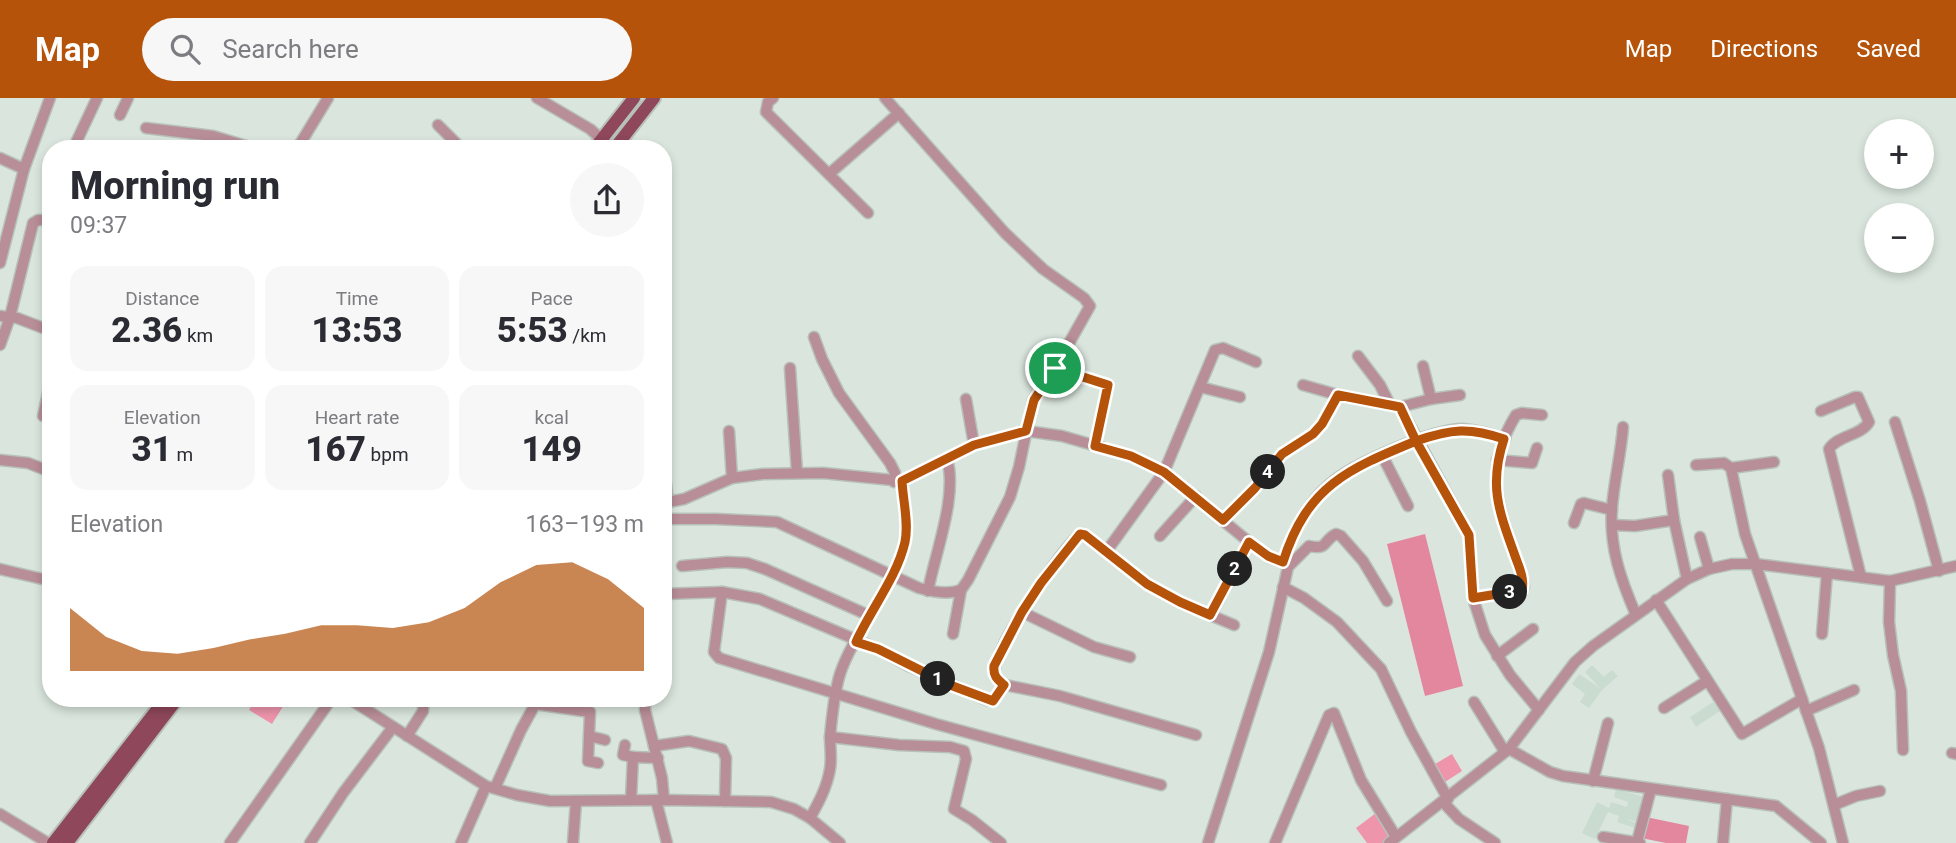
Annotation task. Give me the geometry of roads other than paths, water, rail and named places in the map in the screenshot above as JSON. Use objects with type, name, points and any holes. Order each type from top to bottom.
[{"type":"main road","points":[[601,140],[634,98]]},
{"type":"main road","points":[[621,140],[654,98]]},
{"type":"main road","points":[[51,843],[159,707]]},
{"type":"main road","points":[[67,843],[171,707]]},
{"type":"street","points":[[0,263],[24,169],[50,98]]},
{"type":"street","points":[[77,140],[97,98]]},
{"type":"street","points":[[120,115],[128,98]]},
{"type":"street","points":[[302,140],[328,98]]},
{"type":"street","points":[[537,98],[590,129],[596,140]]},
{"type":"street","points":[[773,98],[768,102],[766,112],[868,213]]},
{"type":"street","points":[[885,98],[1005,233],[1043,269],[1089,303],[1088,313],[1034,400],[1010,497],[961,590],[953,634]]},
{"type":"street","points":[[828,174],[899,113]]},
{"type":"street","points":[[438,125],[452,140]]},
{"type":"street","points":[[146,128],[226,140]]},
{"type":"street","points":[[0,158],[24,169]]},
{"type":"street","points":[[0,345],[5,317],[33,223],[42,220]]},
{"type":"street","points":[[5,317],[25,320],[42,329]]},
{"type":"street","points":[[810,818],[828,780],[836,694],[845,659],[891,576],[905,541],[906,523],[898,482],[890,463],[839,393],[814,337]]},
{"type":"street","points":[[1106,552],[1164,472],[1210,360],[1218,348],[1256,362]]},
{"type":"street","points":[[1358,356],[1395,406],[1469,535],[1473,598],[1477,615],[1497,656],[1539,710]]},
{"type":"street","points":[[1423,366],[1431,399]]},
{"type":"street","points":[[790,368],[797,473]]},
{"type":"street","points":[[1055,368],[1108,385],[1095,446]]},
{"type":"street","points":[[1303,385],[1395,406],[1460,395]]},
{"type":"street","points":[[1200,387],[1240,397]]},
{"type":"street","points":[[1223,520],[1255,488],[1282,454],[1313,434],[1322,424],[1338,395]]},
{"type":"street","points":[[1821,411],[1858,397],[1869,422],[1866,428],[1835,442],[1829,449],[1861,577]]},
{"type":"street","points":[[965,399],[974,445]]},
{"type":"street","points":[[1473,598],[1519,591],[1524,587],[1495,486],[1497,460],[1516,415],[1542,415]]},
{"type":"street","points":[[1895,422],[1939,571]]},
{"type":"street","points":[[1623,427],[1612,510],[1614,554],[1636,615]]},
{"type":"street","points":[[1209,843],[1269,653],[1293,533],[1314,502],[1331,483],[1382,455],[1444,431],[1462,429],[1504,439]]},
{"type":"street","points":[[729,431],[732,478]]},
{"type":"street","points":[[672,501],[684,499],[732,478],[763,474],[823,473],[898,482],[974,445],[1026,431],[1062,436],[1131,456],[1164,472],[1249,542],[1285,565]]},
{"type":"street","points":[[1497,460],[1532,463],[1537,448]]},
{"type":"street","points":[[1382,455],[1408,506]]},
{"type":"street","points":[[928,591],[949,497],[947,458]]},
{"type":"street","points":[[0,460],[28,463],[42,468]]},
{"type":"street","points":[[1731,468],[1774,462]]},
{"type":"street","points":[[1696,464],[1724,463],[1731,468],[1745,534],[1819,748],[1843,843]]},
{"type":"street","points":[[1668,475],[1674,520],[1687,579]]},
{"type":"street","points":[[1160,536],[1196,496]]},
{"type":"street","points":[[1574,523],[1581,504],[1612,510]]},
{"type":"street","points":[[672,519],[777,522],[928,591],[954,593],[961,590]]},
{"type":"street","points":[[1612,525],[1629,526],[1674,520]]},
{"type":"street","points":[[1285,565],[1309,546],[1324,547],[1336,534],[1341,536],[1363,561],[1387,601]]},
{"type":"street","points":[[1196,735],[1060,696],[1004,685],[995,677],[994,666],[1022,612],[1078,536],[1085,535],[1147,584],[1180,602],[1234,625]]},
{"type":"street","points":[[1700,537],[1709,569]]},
{"type":"street","points":[[1210,615],[1249,542]]},
{"type":"street","points":[[682,566],[747,564],[765,569],[868,615]]},
{"type":"street","points":[[1275,843],[1329,715],[1334,713],[1361,780],[1393,840],[1507,750],[1575,662],[1593,646],[1687,579],[1709,569],[1732,564],[1756,564],[1890,581],[1956,566]]},
{"type":"street","points":[[0,569],[42,579]]},
{"type":"street","points":[[1822,634],[1827,573]]},
{"type":"street","points":[[1890,581],[1889,622],[1901,691],[1903,750]]},
{"type":"street","points":[[1283,587],[1338,622],[1381,669],[1445,801],[1459,819],[1495,843]]},
{"type":"street","points":[[672,594],[722,592],[760,600],[878,649],[909,666],[987,700],[993,701],[1004,685]]},
{"type":"street","points":[[722,592],[713,652],[719,658],[836,694],[1161,785]]},
{"type":"street","points":[[1656,600],[1742,734],[1802,699]]},
{"type":"street","points":[[1022,612],[1094,647],[1130,657]]},
{"type":"street","points":[[1497,656],[1533,629]]},
{"type":"street","points":[[1664,708],[1707,681]]},
{"type":"street","points":[[1806,711],[1854,690]]},
{"type":"street","points":[[1474,702],[1507,750],[1550,772],[1593,781],[1776,806],[1821,843]]},
{"type":"street","points":[[230,843],[326,707]]},
{"type":"street","points":[[364,707],[490,787],[517,795],[550,801],[771,802],[794,809],[810,818],[838,842]]},
{"type":"street","points":[[407,736],[424,707]]},
{"type":"street","points":[[461,843],[533,707]]},
{"type":"street","points":[[566,707],[590,712],[588,761],[598,763]]},
{"type":"street","points":[[645,707],[658,758],[660,800],[667,843]]},
{"type":"street","points":[[1593,781],[1608,723]]},
{"type":"street","points":[[310,843],[343,793],[393,727]]},
{"type":"street","points":[[589,736],[605,740]]},
{"type":"street","points":[[830,737],[899,745],[950,747],[964,751],[966,760],[954,809],[1002,843]]},
{"type":"street","points":[[654,746],[689,741],[722,749],[726,758],[725,801]]},
{"type":"street","points":[[625,746],[624,755],[658,758]]},
{"type":"street","points":[[631,800],[633,757]]},
{"type":"street","points":[[1603,837],[1639,843],[1651,789]]},
{"type":"street","points":[[1834,805],[1856,796],[1880,791]]},
{"type":"street","points":[[1723,843],[1727,799]]},
{"type":"street","points":[[573,843],[576,801]]},
{"type":"street","points":[[0,814],[51,843]]}]
